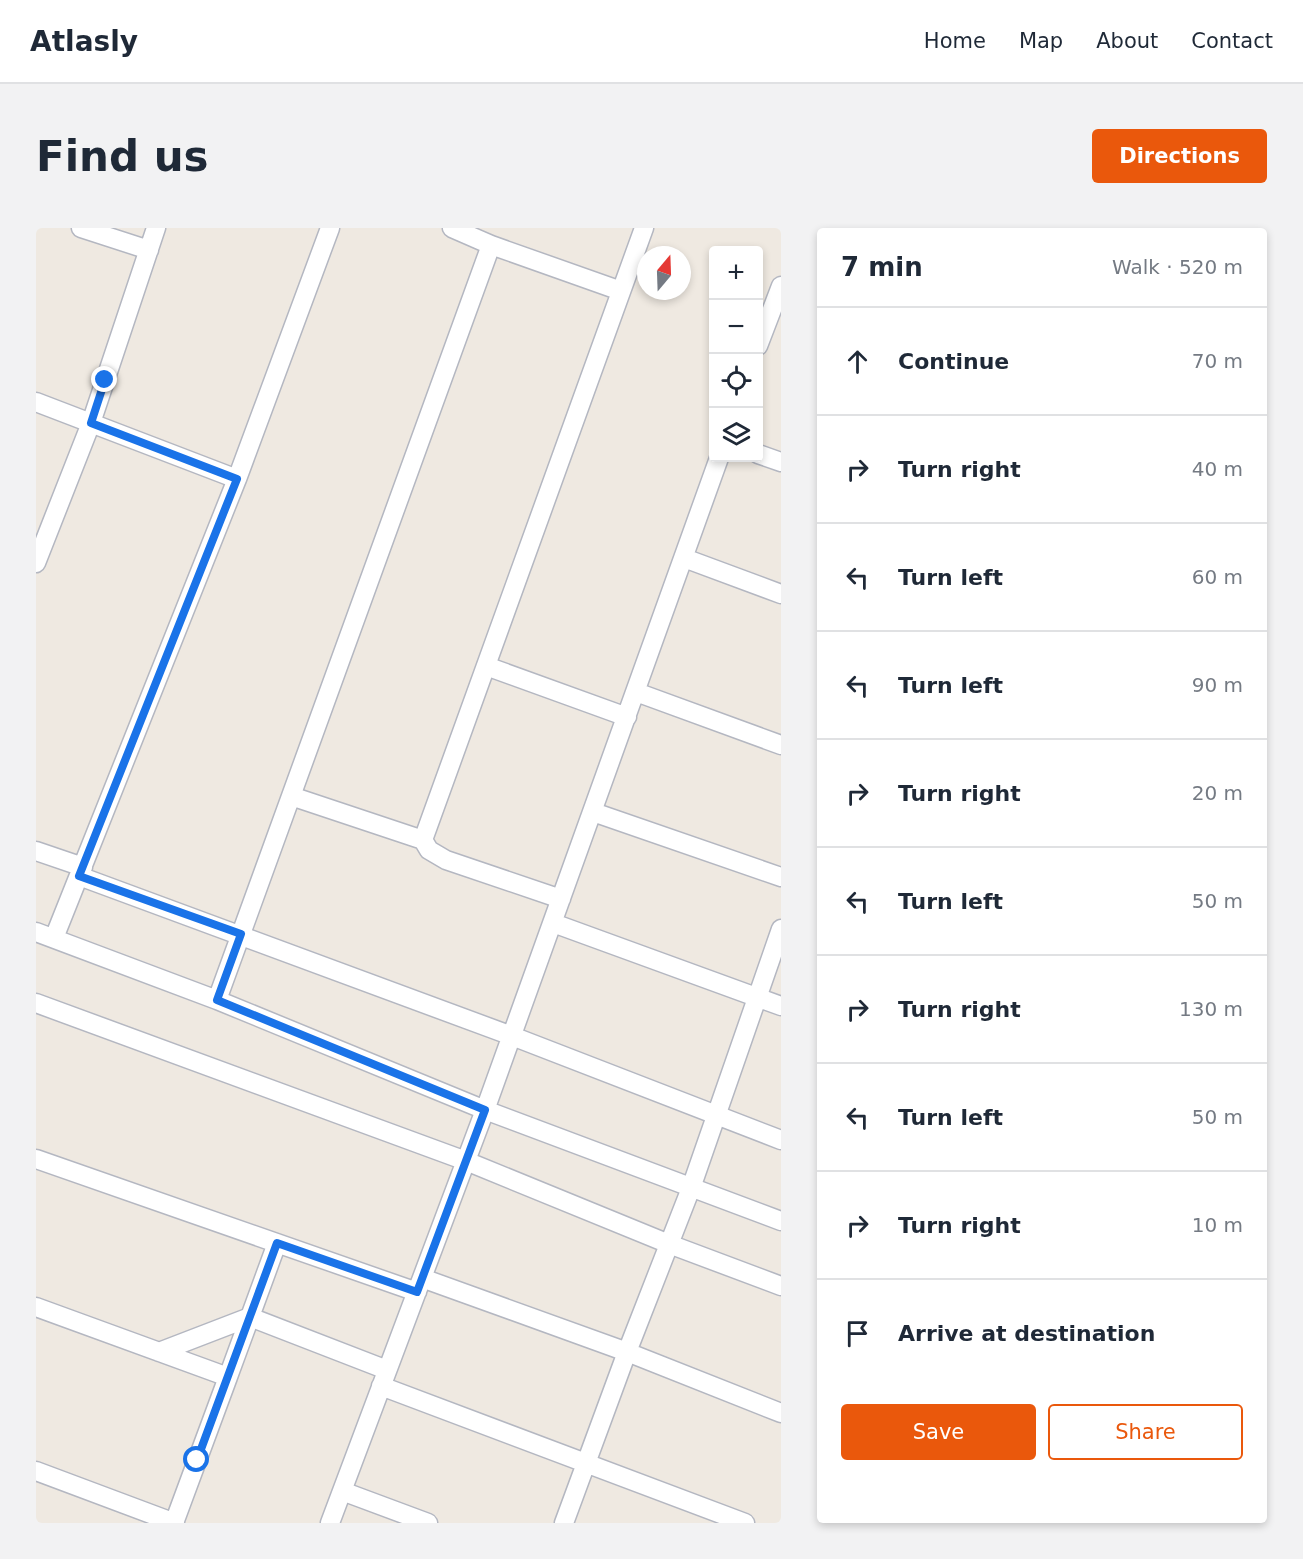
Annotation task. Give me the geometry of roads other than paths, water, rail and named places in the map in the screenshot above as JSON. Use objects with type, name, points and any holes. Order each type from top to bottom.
[{"type":"street","points":[[81,228],[149,249]]},
{"type":"street","points":[[36,563],[91,423],[156,228]]},
{"type":"street","points":[[54,938],[237,479],[330,228]]},
{"type":"street","points":[[452,228],[491,245],[621,291]]},
{"type":"street","points":[[423,840],[644,228]]},
{"type":"street","points":[[217,1000],[491,245]]},
{"type":"street","points":[[768,337],[781,286]]},
{"type":"street","points":[[36,402],[237,479]]},
{"type":"street","points":[[763,455],[781,462]]},
{"type":"street","points":[[330,1523],[485,1110],[718,462]]},
{"type":"street","points":[[684,558],[781,594]]},
{"type":"street","points":[[486,666],[627,717]]},
{"type":"street","points":[[636,692],[781,745]]},
{"type":"street","points":[[291,796],[423,840],[429,850],[446,860],[561,899]]},
{"type":"street","points":[[592,812],[781,877]]},
{"type":"street","points":[[36,851],[81,872],[781,1140]]},
{"type":"street","points":[[553,922],[781,1006]]},
{"type":"street","points":[[564,1523],[691,1188],[781,929]]},
{"type":"street","points":[[36,932],[217,1000],[485,1110],[781,1221]]},
{"type":"street","points":[[36,1003],[466,1161],[669,1244],[781,1286]]},
{"type":"street","points":[[36,1159],[277,1243],[419,1285],[627,1352],[781,1413]]},
{"type":"street","points":[[36,1471],[174,1523],[277,1243]]},
{"type":"street","points":[[36,1307],[228,1377]]},
{"type":"street","points":[[159,1352],[250,1317],[384,1378],[585,1463],[745,1523]]},
{"type":"street","points":[[342,1491],[428,1523]]}]
